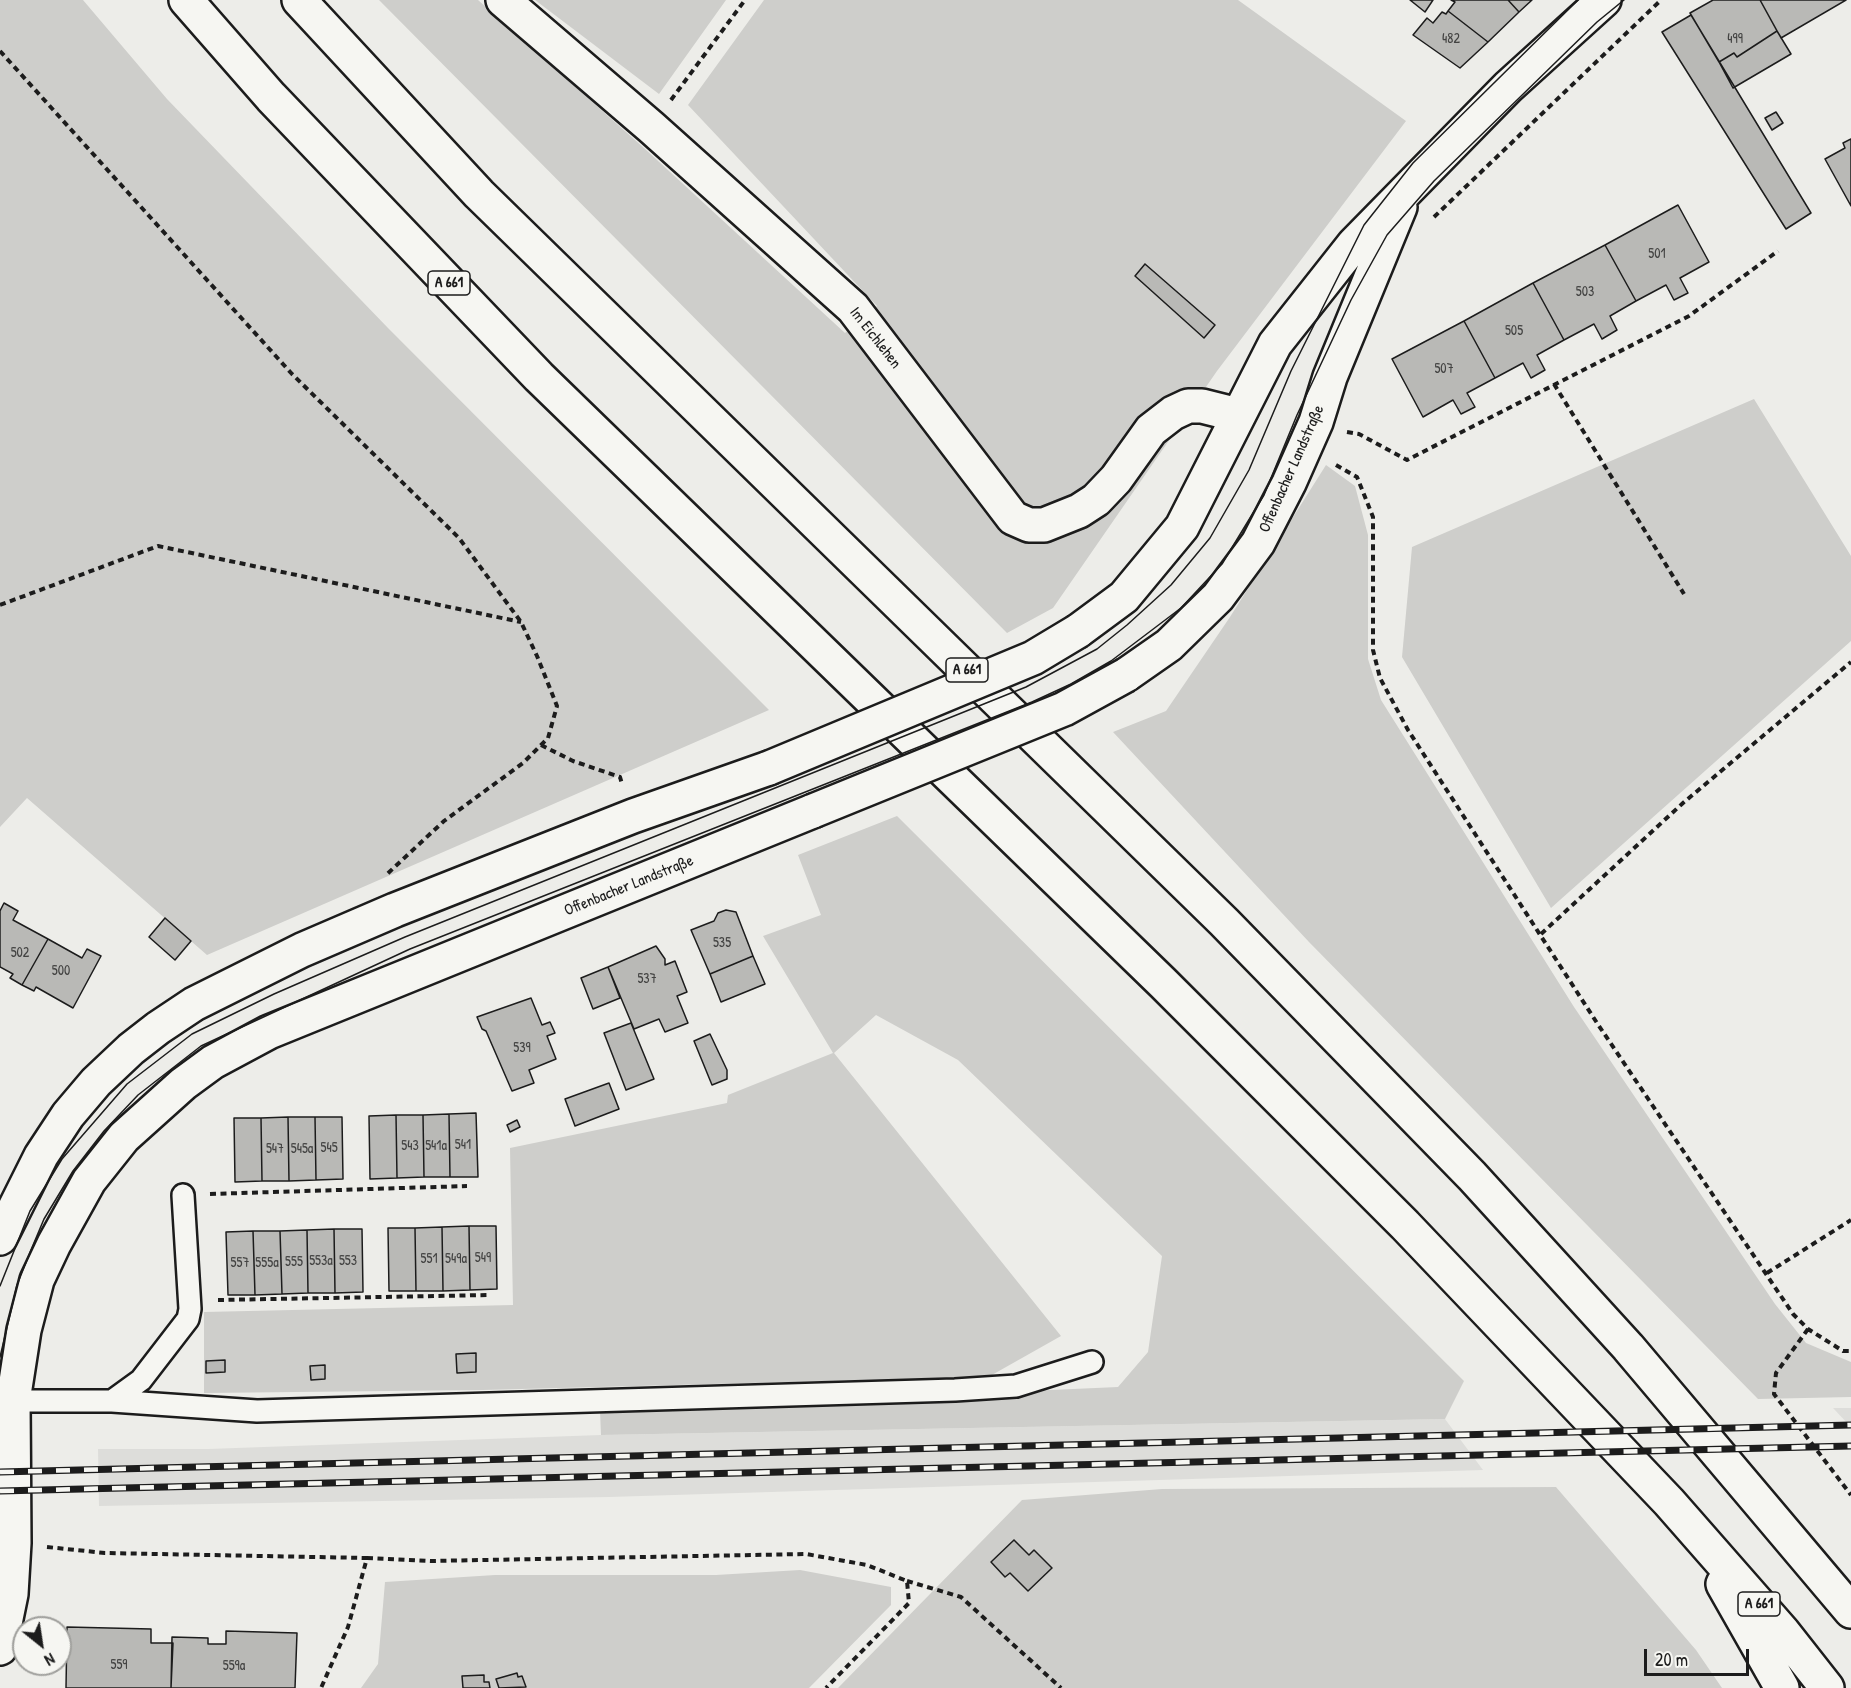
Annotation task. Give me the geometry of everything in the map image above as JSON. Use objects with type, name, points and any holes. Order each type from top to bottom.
[{"type":"main road","name":"A 661","points":[[186,0],[271,97],[539,377],[1205,1024],[1405,1225],[1688,1523],[1827,1688]]},
{"type":"main road","name":"A 661","points":[[299,0],[479,194],[1224,922],[1472,1176],[1628,1347],[1851,1611]]},
{"type":"main road","name":"Im Eichlehen","points":[[503,0],[651,127],[854,308],[1013,518],[1029,525],[1044,525],[1079,511],[1096,500],[1116,479],[1151,430],[1173,412],[1188,406],[1202,406],[1238,416]]},
{"type":"main road","name":"Offenbacher Landstraße","points":[[0,1239],[41,1156],[68,1116],[96,1082],[131,1049],[158,1028],[204,999],[302,950],[395,910],[633,816],[769,768],[1034,658],[1078,631],[1124,597],[1182,527],[1275,344],[1354,244],[1508,87],[1604,0]]},
{"type":"main road","name":"Offenbacher Landstraße","points":[[0,1648],[11,1594],[14,1543],[13,1401],[24,1330],[38,1280],[67,1219],[89,1180],[118,1144],[183,1084],[223,1057],[310,1014],[1064,709],[1126,675],[1169,645],[1218,597],[1258,543],[1289,483],[1316,422],[1362,296],[1406,193]]},
{"type":"main road","name":"A 661","points":[[1742,1480],[1851,1577]]},
{"type":"main road","name":"A 661","points":[[1688,1523],[1782,1688]]},
{"type":"lane","points":[[112,1401],[126,1394],[141,1380],[188,1319],[190,1300],[183,1195]]},
{"type":"lane","points":[[13,1401],[112,1401],[257,1411],[955,1390],[1016,1386],[1092,1362]]},
{"type":"path","points":[[651,127],[745,0]]},
{"type":"path","points":[[1430,222],[1661,0]]},
{"type":"path","points":[[0,51],[292,374],[459,538],[521,622],[557,706],[548,738],[523,764],[444,821],[382,879],[395,910]]},
{"type":"path","points":[[1340,431],[1359,434],[1407,460],[1689,316],[1778,251]]},
{"type":"path","points":[[1554,384],[1684,594]]},
{"type":"path","points":[[1329,461],[1357,477],[1373,517],[1373,650],[1380,678],[1408,730],[1597,1023],[1794,1314],[1808,1329],[1843,1351],[1851,1351]]},
{"type":"path","points":[[0,605],[158,546],[521,622]]},
{"type":"path","points":[[1541,934],[1683,803],[1851,662]]},
{"type":"path","points":[[541,745],[573,761],[620,777],[633,816]]},
{"type":"path","points":[[183,1195],[467,1186]]},
{"type":"path","points":[[1767,1273],[1851,1220]]},
{"type":"path","points":[[190,1300],[490,1295]]},
{"type":"path","points":[[1808,1329],[1776,1372],[1774,1394],[1851,1496]]},
{"type":"path","points":[[14,1543],[105,1553],[430,1561],[806,1554],[867,1565],[907,1581],[961,1597],[1061,1688]]},
{"type":"path","points":[[321,1688],[348,1627],[367,1558]]},
{"type":"path","points":[[826,1688],[909,1603],[907,1581]]},
{"type":"shaded area","points":[[0,0],[83,0],[167,99],[388,328],[769,710],[207,955],[27,798],[0,827]]},
{"type":"shaded area","points":[[379,0],[478,0],[644,148],[845,333],[877,306],[688,105],[764,0],[1238,0],[1406,121],[1217,371],[1053,608],[1007,633]]},
{"type":"shaded area","points":[[535,0],[726,0],[659,94]]},
{"type":"shaded area","points":[[1754,399],[1851,556],[1851,641],[1551,908],[1402,657],[1412,547]]},
{"type":"shaded area","points":[[1326,465],[1355,486],[1368,535],[1368,659],[1381,700],[1574,1007],[1775,1304],[1806,1343],[1851,1362],[1851,1397],[1758,1399],[1309,942],[1113,732],[1166,711],[1230,617]]},
{"type":"shaded area","points":[[897,816],[1464,1381],[1445,1419],[601,1435],[600,1410],[1118,1387],[1148,1352],[1162,1256],[958,1060],[876,1015],[834,1053],[1061,1336],[983,1380],[865,1380],[483,1390],[204,1393],[204,1312],[513,1305],[510,1148],[727,1103],[728,1095],[833,1053],[763,936],[821,915],[798,855]]},
{"type":"shaded area","points":[[1833,1408],[1851,1408],[1851,1427],[1849,1425]]},
{"type":"shaded area","points":[[1445,1419],[1483,1470],[609,1497],[99,1506],[98,1449],[208,1449],[601,1435]]},
{"type":"shaded area","points":[[1556,1487],[1696,1650],[1722,1688],[838,1688],[1022,1500],[1162,1489]]},
{"type":"shaded area","points":[[800,1570],[891,1587],[891,1605],[809,1688],[361,1688],[378,1664],[385,1582],[495,1575],[716,1575]]},
{"type":"building","points":[[1410,0],[1433,0],[1425,12]]},
{"type":"building","points":[[1451,0],[1508,0],[1519,12],[1488,42],[1448,11],[1455,2]]},
{"type":"building","points":[[1508,0],[1532,0],[1519,12]]},
{"type":"building","points":[[1713,0],[1760,0],[1777,31],[1737,57],[1734,53],[1719,62],[1690,13]]},
{"type":"building","points":[[1760,0],[1846,0],[1781,38]]},
{"type":"building","points":[[1448,11],[1488,42],[1460,68],[1413,35],[1427,18],[1433,23],[1442,12],[1446,14]]},
{"type":"building","points":[[1691,15],[1811,213],[1786,229],[1662,32]]},
{"type":"building","points":[[1777,31],[1791,54],[1733,88],[1719,62],[1734,53],[1737,57]]},
{"type":"building","points":[[1776,112],[1783,123],[1772,130],[1765,118]]},
{"type":"building","points":[[1851,139],[1851,206],[1825,159],[1845,148],[1843,143]]},
{"type":"building","points":[[1678,205],[1709,262],[1680,278],[1688,293],[1674,300],[1666,285],[1636,301],[1605,245]]},
{"type":"building","points":[[1605,245],[1636,301],[1610,316],[1617,330],[1602,339],[1594,324],[1564,340],[1533,283]]},
{"type":"building","points":[[1145,264],[1215,325],[1204,338],[1135,276]]},
{"type":"building","points":[[1533,283],[1564,340],[1537,355],[1545,370],[1531,378],[1523,363],[1495,378],[1464,321]]},
{"type":"building","points":[[1464,321],[1495,378],[1467,393],[1475,407],[1461,414],[1453,400],[1423,417],[1392,359]]},
{"type":"building","points":[[4,903],[18,911],[13,920],[48,939],[22,985],[10,978],[13,974],[0,967],[0,911]]},
{"type":"building","points":[[726,910],[736,912],[753,956],[710,974],[691,930],[714,921],[718,913]]},
{"type":"building","points":[[165,918],[191,941],[175,960],[149,937]]},
{"type":"building","points":[[48,939],[82,958],[87,949],[101,956],[73,1008],[36,987],[34,991],[22,985]]},
{"type":"building","points":[[656,946],[665,959],[665,965],[675,961],[687,992],[677,996],[688,1023],[665,1032],[659,1019],[634,1029],[608,967]]},
{"type":"building","points":[[753,956],[765,984],[721,1002],[710,974]]},
{"type":"building","points":[[608,967],[620,998],[593,1009],[581,978]]},
{"type":"building","points":[[531,998],[542,1025],[550,1022],[555,1033],[547,1036],[556,1059],[529,1070],[534,1083],[512,1091],[486,1031],[482,1029],[477,1017]]},
{"type":"building","points":[[631,1023],[654,1079],[626,1090],[604,1033]]},
{"type":"building","points":[[710,1034],[727,1070],[727,1079],[712,1085],[694,1041]]},
{"type":"building","points":[[609,1083],[619,1109],[575,1126],[565,1099]]},
{"type":"building","points":[[476,1113],[478,1177],[450,1177],[449,1114]]},
{"type":"building","points":[[449,1114],[450,1177],[424,1177],[423,1115]]},
{"type":"building","points":[[396,1115],[423,1115],[424,1177],[397,1178]]},
{"type":"building","points":[[396,1115],[397,1178],[370,1179],[369,1116]]},
{"type":"building","points":[[288,1117],[315,1117],[316,1180],[289,1181]]},
{"type":"building","points":[[288,1117],[289,1181],[262,1181],[261,1118]]},
{"type":"building","points":[[315,1117],[342,1117],[343,1179],[316,1180]]},
{"type":"building","points":[[234,1118],[261,1118],[262,1181],[235,1182]]},
{"type":"building","points":[[517,1120],[520,1127],[510,1132],[507,1125]]},
{"type":"building","points":[[469,1226],[496,1226],[497,1289],[470,1290]]},
{"type":"building","points":[[469,1226],[470,1290],[443,1291],[442,1227]]},
{"type":"building","points":[[442,1227],[443,1291],[416,1291],[415,1228]]},
{"type":"building","points":[[388,1228],[415,1228],[416,1291],[389,1291]]},
{"type":"building","points":[[334,1229],[362,1229],[363,1292],[335,1293]]},
{"type":"building","points":[[334,1229],[335,1293],[308,1293],[307,1230]]},
{"type":"building","points":[[307,1230],[308,1293],[282,1294],[280,1231]]},
{"type":"building","points":[[253,1231],[280,1231],[282,1294],[255,1295]]},
{"type":"building","points":[[253,1231],[255,1295],[228,1295],[226,1232]]},
{"type":"building","points":[[476,1353],[476,1372],[457,1373],[456,1354]]},
{"type":"building","points":[[225,1360],[225,1372],[206,1373],[206,1361]]},
{"type":"building","points":[[325,1365],[325,1379],[311,1380],[310,1366]]},
{"type":"building","points":[[1014,1540],[1029,1555],[1034,1550],[1052,1568],[1028,1591],[1010,1573],[1005,1577],[991,1562]]},
{"type":"building","points":[[72,1627],[151,1629],[151,1643],[173,1643],[171,1688],[66,1688],[66,1676],[72,1676]]},
{"type":"building","points":[[226,1631],[297,1633],[295,1688],[171,1688],[172,1637],[208,1638],[208,1644],[226,1644]]},
{"type":"building","points":[[517,1673],[518,1677],[522,1676],[526,1687],[499,1688],[496,1679]]},
{"type":"building","points":[[484,1675],[484,1682],[489,1682],[490,1688],[463,1688],[462,1676]]},
{"type":"tram line","points":[[0,1286],[30,1211],[62,1159],[127,1084],[192,1034],[274,994],[405,937],[1026,687],[1097,649],[1127,625],[1171,585],[1210,538],[1249,470],[1291,371],[1364,225],[1413,163],[1578,0]]},
{"type":"tram line","points":[[0,1357],[17,1285],[44,1219],[73,1171],[104,1131],[138,1095],[201,1046],[410,949],[1032,702],[1071,684],[1111,661],[1181,608],[1222,564],[1264,495],[1297,415],[1351,300],[1387,235],[1434,181],[1597,22],[1624,0]]},
{"type":"railway","points":[[0,1472],[1851,1425]]},
{"type":"railway","points":[[0,1491],[1851,1446]]}]
